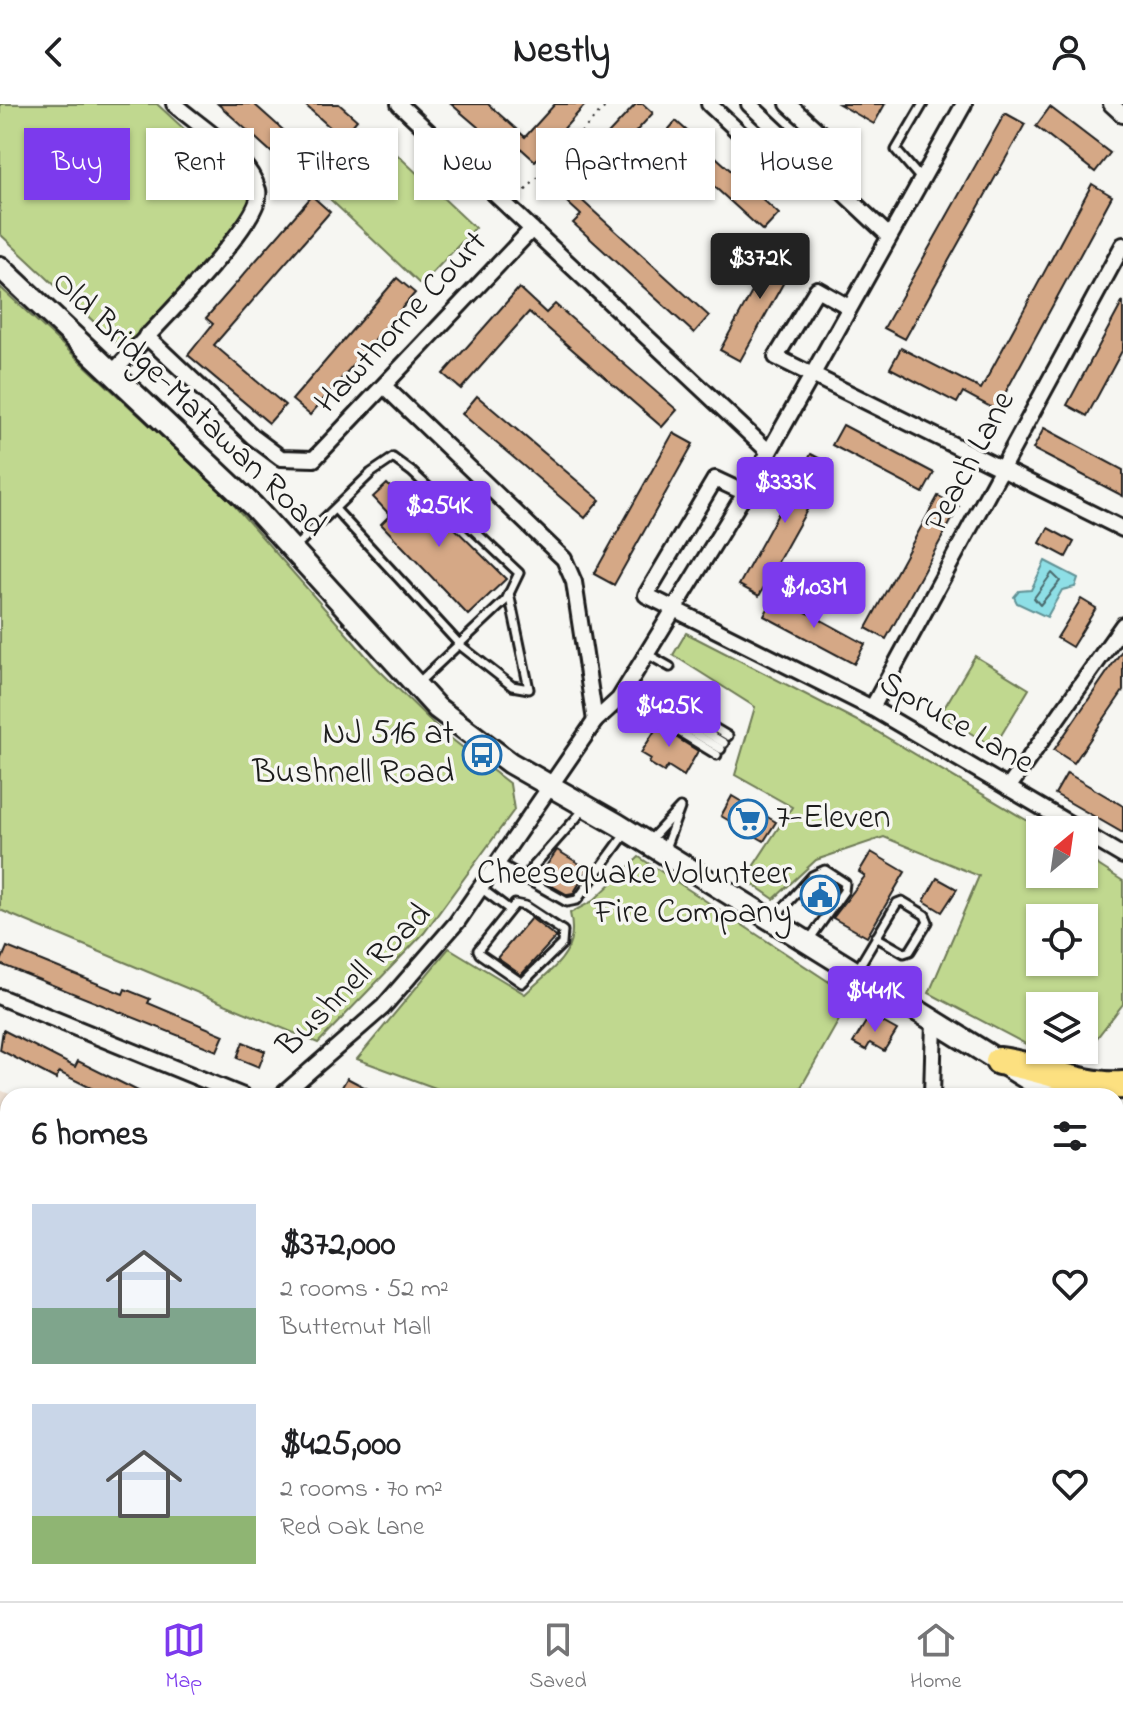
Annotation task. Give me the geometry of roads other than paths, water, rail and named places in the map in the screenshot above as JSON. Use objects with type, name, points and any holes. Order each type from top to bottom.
[{"type":"highway","points":[[999,1061],[1025,1064],[1104,1086],[1123,1085]]},
{"type":"main road","name":"Old Bridge-Matawan Road","points":[[0,267],[253,506],[437,708],[510,763],[628,831],[808,942],[999,1061],[1035,1088]]},
{"type":"street","points":[[112,373],[236,240],[257,210],[259,193],[246,167],[174,104]]},
{"type":"street","points":[[399,104],[769,452]]},
{"type":"street","points":[[709,104],[735,128]]},
{"type":"street","points":[[749,104],[775,128]]},
{"type":"street","points":[[788,104],[815,128]]},
{"type":"street","name":"Bushnell Road","points":[[290,1088],[383,1007],[457,922],[500,864],[595,721],[619,699],[769,452],[964,104]]},
{"type":"street","points":[[851,200],[889,236]]},
{"type":"street","name":"Hawthorne Court","points":[[146,336],[253,437],[281,458],[314,459],[532,229]]},
{"type":"street","name":"Peach Lane","points":[[872,708],[1123,245]]},
{"type":"street","points":[[849,307],[817,289],[776,357],[1123,529]]},
{"type":"street","points":[[385,387],[564,559],[574,582],[595,721]]},
{"type":"street","points":[[672,609],[646,595],[715,479],[745,493]]},
{"type":"street","name":"Spruce Lane","points":[[672,609],[872,708],[1056,816]]},
{"type":"street","points":[[1008,788],[1123,625]]},
{"type":"street","name":"Spruce Lane","points":[[1098,841],[1123,856]]},
{"type":"street","points":[[0,997],[223,1088]]},
{"type":"street","points":[[932,1088],[934,1020]]},
{"type":"lane","points":[[921,179],[896,150],[923,104]]},
{"type":"lane","points":[[292,550],[371,473],[393,458],[412,472],[519,573],[509,593],[461,646],[416,684]]},
{"type":"lane","points":[[335,509],[461,646],[512,686],[529,689],[509,593]]},
{"type":"lane","points":[[646,653],[670,667]]},
{"type":"lane","points":[[653,705],[663,715],[653,705]]},
{"type":"lane","points":[[653,705],[722,746]]},
{"type":"lane","points":[[722,746],[679,724],[722,746]]},
{"type":"lane","points":[[524,877],[586,807]]},
{"type":"lane","points":[[655,848],[680,808],[655,848]]},
{"type":"lane","points":[[500,864],[567,902],[577,900],[628,831]]},
{"type":"lane","points":[[772,920],[812,876],[825,870],[845,883],[844,891],[808,942]]},
{"type":"lane","points":[[482,889],[510,910]]},
{"type":"lane","points":[[856,972],[876,937],[897,903],[902,901],[925,915],[928,922],[910,951],[904,953],[876,937]]},
{"type":"lane","points":[[515,904],[525,906],[563,931],[562,944],[522,983],[478,950],[510,910],[515,904]]},
{"type":"water","points":[[1045,561],[1078,578],[1075,587],[1062,590],[1047,617],[1017,603],[1014,597],[1019,591],[1031,590]]},
{"type":"place","name":"NJ 516 at Bushnell Road","points":[[482,755]]},
{"type":"place","name":"7-Eleven","points":[[748,819]]},
{"type":"place","name":"Cheesequake Volunteer Fire Company","points":[[820,895]]}]
